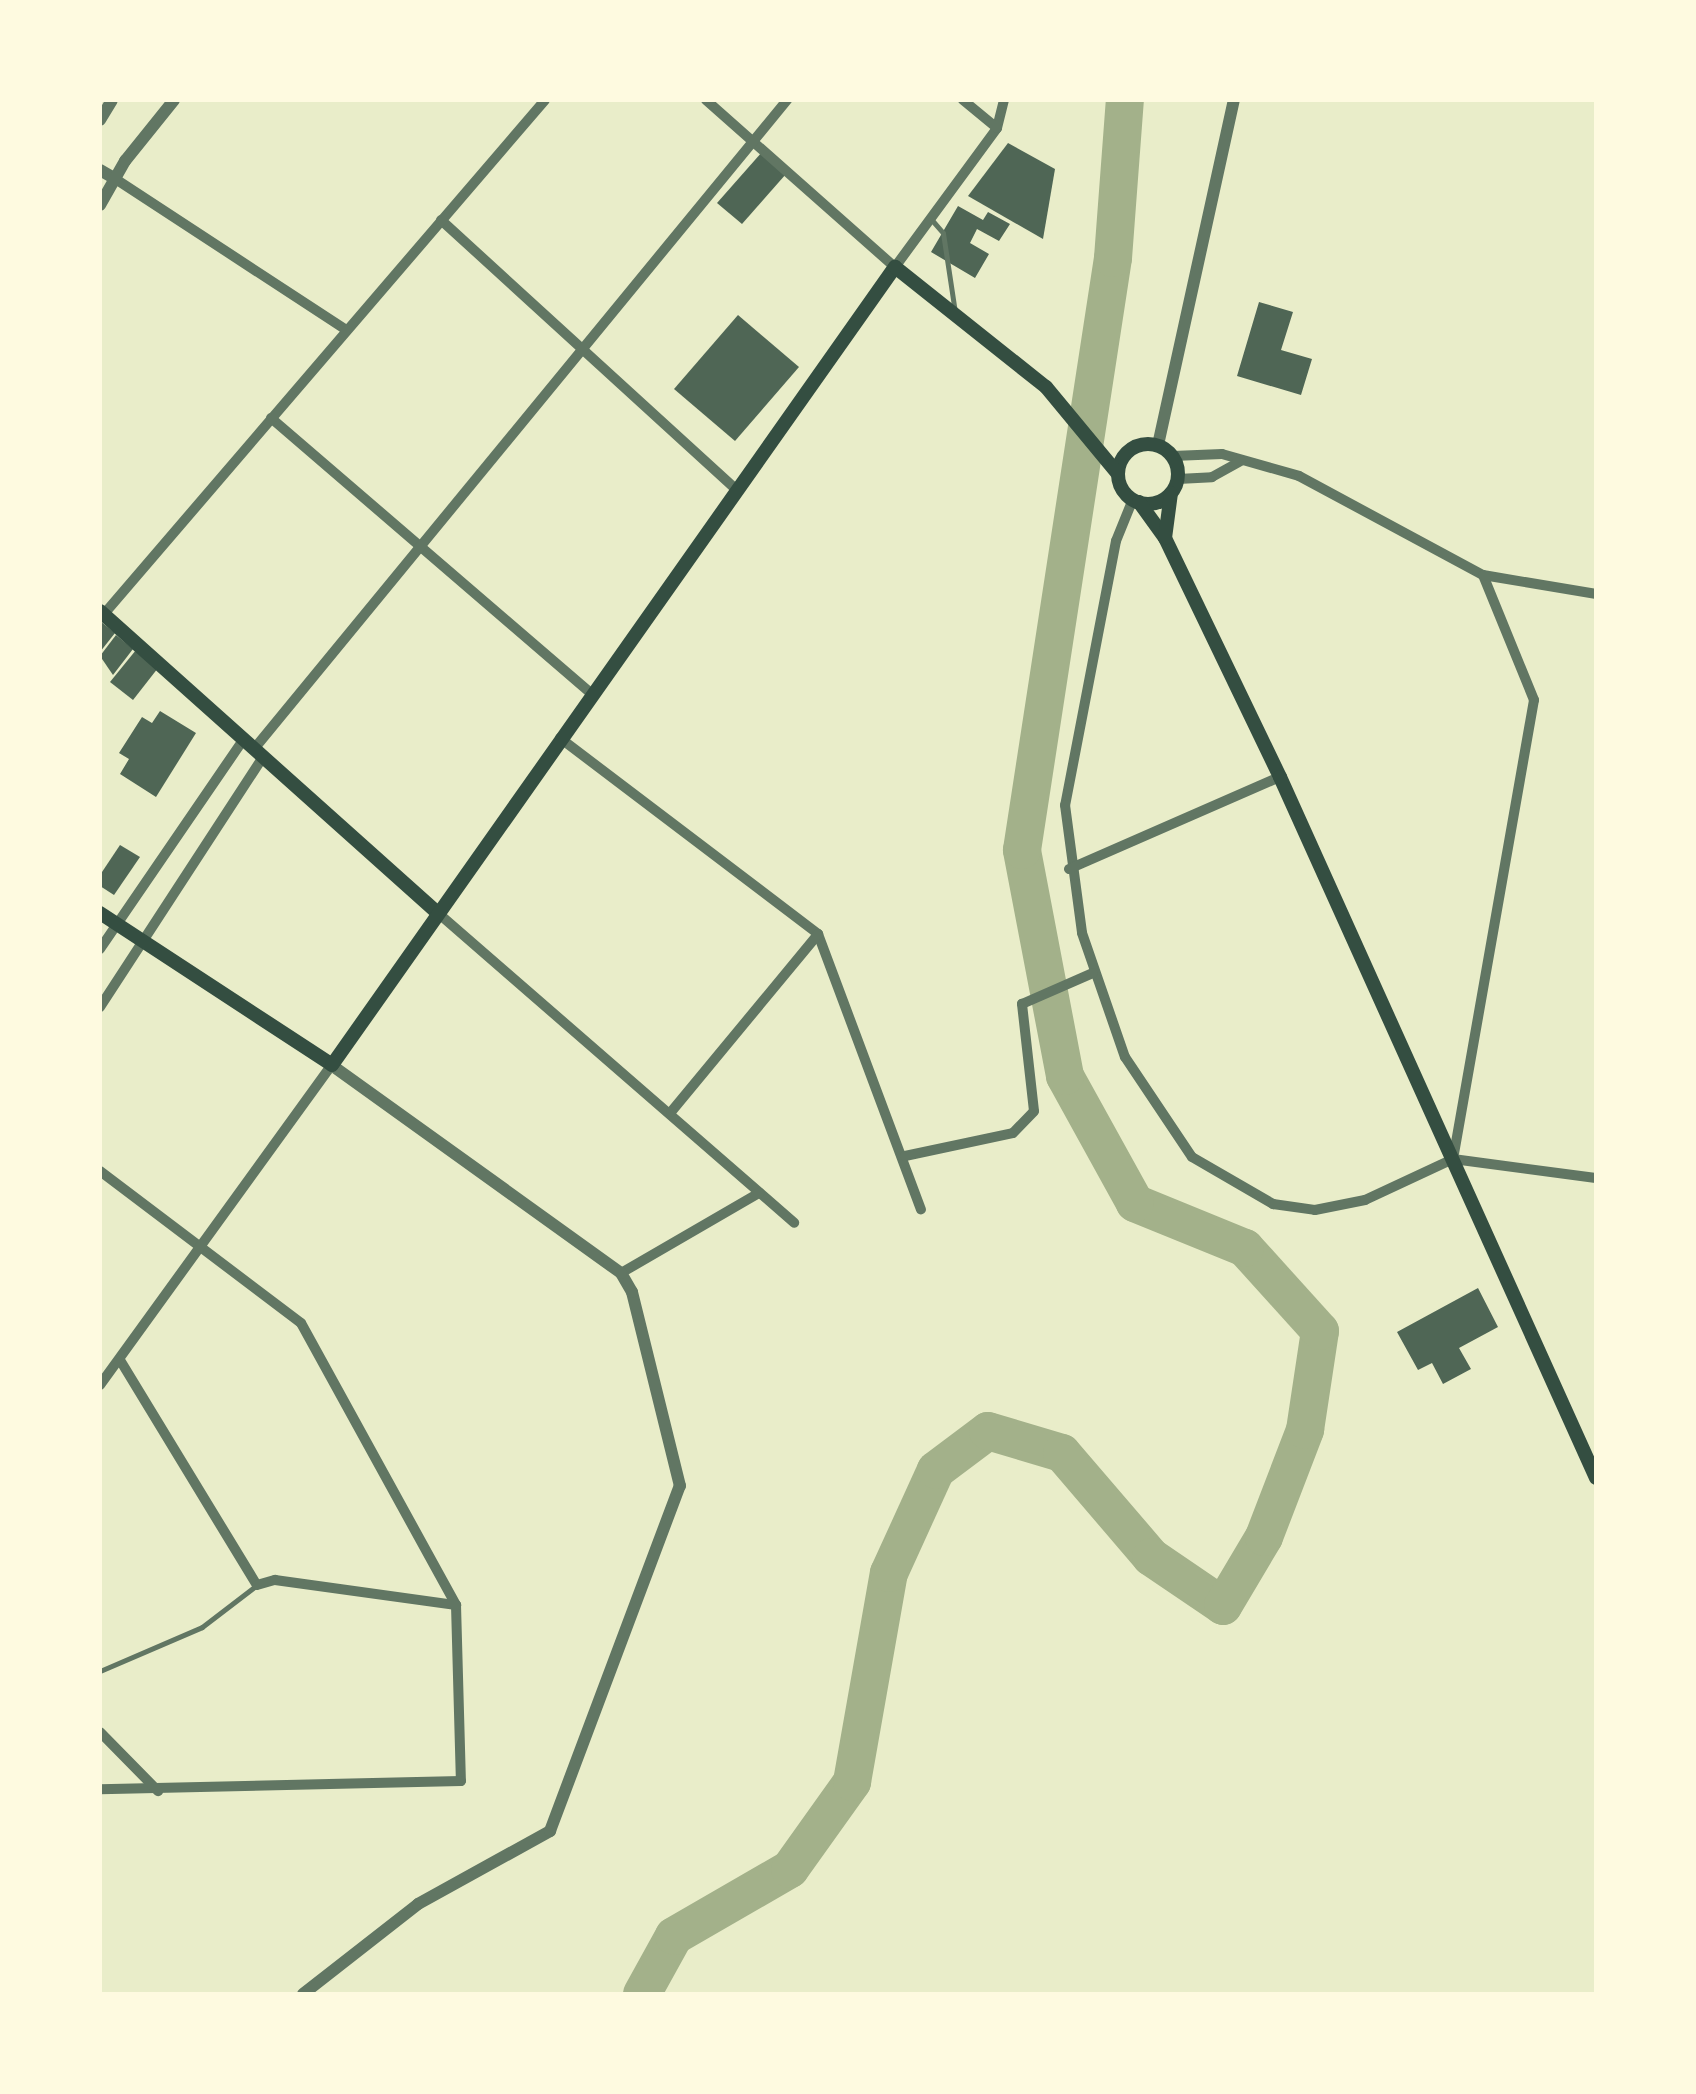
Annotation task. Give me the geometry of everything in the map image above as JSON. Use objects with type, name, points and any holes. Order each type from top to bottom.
[{"type":"main road","points":[[100,913],[332,1065],[895,267],[1046,388],[1102,447],[1165,538],[1280,777],[1594,1459],[1596,1478]]},
{"type":"main road","points":[[1102,447],[1132,449],[1158,445],[1173,456],[1178,478],[1171,494],[1165,538]]},
{"type":"main road","points":[[1118,474],[1132,449]]},
{"type":"main road","points":[[1136,501],[1171,494]]},
{"type":"main road","points":[[102,612],[438,913]]},
{"type":"street","points":[[100,120],[112,100]]},
{"type":"street","points":[[100,206],[114,178],[174,100]]},
{"type":"street","points":[[102,612],[545,100]]},
{"type":"street","points":[[706,100],[895,267],[997,128],[1004,100]]},
{"type":"street","points":[[100,949],[253,749],[787,100]]},
{"type":"street","points":[[963,100],[997,128]]},
{"type":"street","points":[[1158,445],[1234,100]]},
{"type":"street","points":[[100,170],[346,330]]},
{"type":"street","points":[[442,220],[736,489]]},
{"type":"street","points":[[271,418],[592,694]]},
{"type":"street","points":[[1173,456],[1212,453],[1298,476],[1483,574],[1596,594]]},
{"type":"street","points":[[1178,478],[1212,477],[1241,461]]},
{"type":"street","points":[[1136,501],[1116,541],[1064,805],[1068,869],[1093,973],[1124,1057],[1169,1131],[1232,1185],[1274,1204],[1315,1210],[1365,1200],[1453,1159],[1596,1178]]},
{"type":"street","points":[[1453,1159],[1534,700],[1483,574]]},
{"type":"street","points":[[560,738],[818,934],[922,1209]]},
{"type":"street","points":[[100,1007],[145,940],[253,749]]},
{"type":"street","points":[[1068,869],[1280,777]]},
{"type":"street","points":[[438,913],[794,1223]]},
{"type":"street","points":[[671,1112],[818,934]]},
{"type":"street","points":[[905,1156],[1013,1133],[1034,1111],[1022,1004],[1093,973]]},
{"type":"street","points":[[100,1386],[332,1065],[622,1273],[632,1292],[680,1486],[550,1830],[418,1904],[304,1994]]},
{"type":"street","points":[[100,1171],[301,1323],[456,1605],[460,1781],[100,1789]]},
{"type":"street","points":[[622,1273],[759,1192]]},
{"type":"street","points":[[120,1360],[257,1585],[275,1580],[456,1605]]},
{"type":"street","points":[[100,1732],[158,1790]]},
{"type":"lane","points":[[931,218],[947,248],[955,315]]},
{"type":"lane","points":[[100,1671],[202,1627],[257,1585]]},
{"type":"building","points":[[1008,143],[1055,169],[1043,239],[968,196]]},
{"type":"building","points":[[762,152],[786,174],[742,224],[717,203]]},
{"type":"building","points":[[958,206],[983,220],[988,212],[1010,224],[999,241],[977,229],[970,243],[989,254],[975,278],[931,252]]},
{"type":"building","points":[[1259,302],[1293,312],[1281,350],[1312,359],[1301,395],[1237,376]]},
{"type":"building","points":[[738,315],[799,367],[735,441],[674,389]]},
{"type":"building","points":[[100,621],[115,633],[100,652]]},
{"type":"building","points":[[116,635],[133,649],[113,675],[100,656]]},
{"type":"building","points":[[136,650],[158,668],[133,700],[110,682]]},
{"type":"building","points":[[160,711],[196,733],[156,797],[120,774],[129,759],[119,753],[142,717],[152,723]]},
{"type":"building","points":[[120,845],[140,857],[114,895],[100,886],[100,875]]},
{"type":"building","points":[[1478,1288],[1498,1327],[1459,1348],[1471,1369],[1443,1384],[1432,1363],[1418,1370],[1397,1332]]},
{"type":"waterway","points":[[642,1994],[674,1936],[790,1869],[852,1782],[889,1573],[936,1470],[988,1431],[1062,1453],[1151,1557],[1223,1606],[1264,1537],[1305,1430],[1320,1331],[1245,1248],[1135,1203],[1065,1076],[1022,850],[1113,258],[1125,100]]}]
